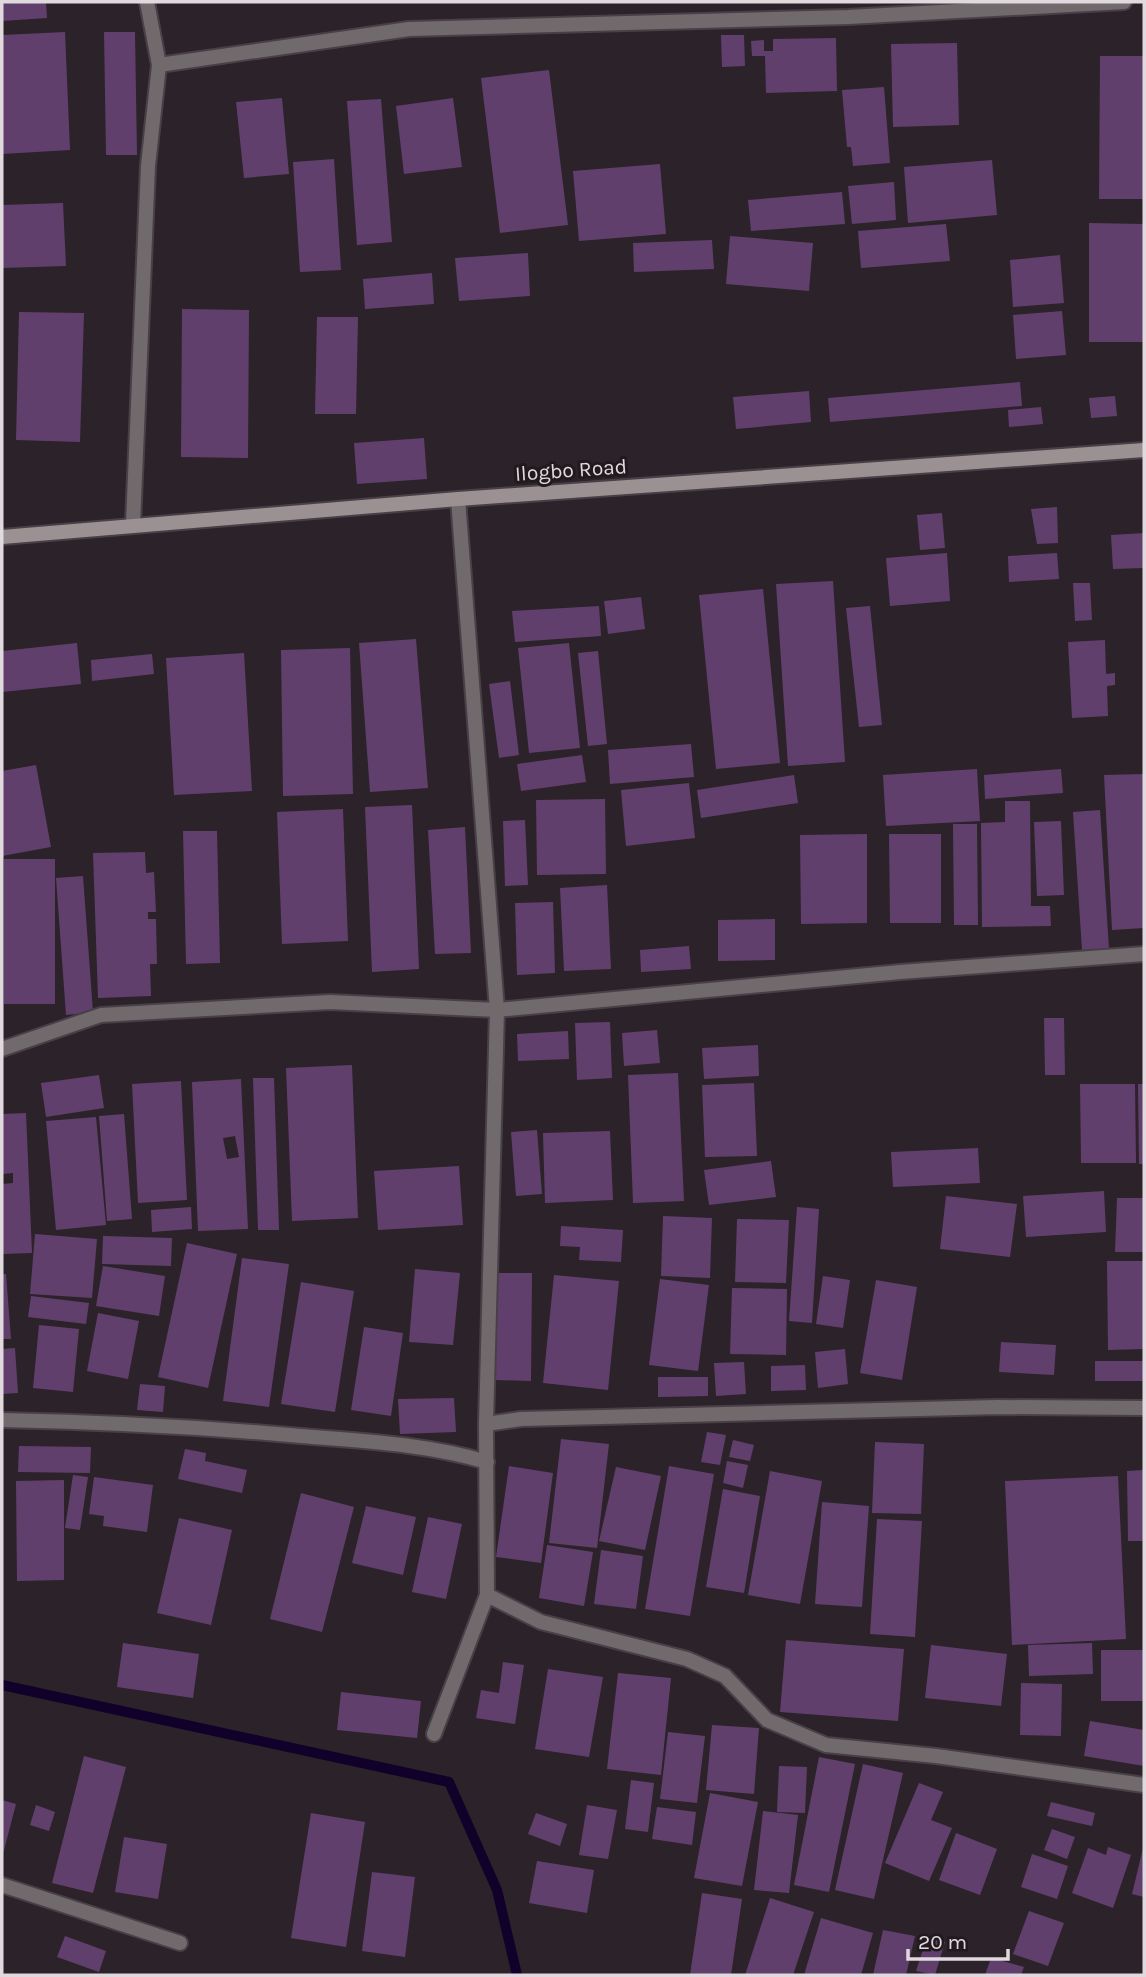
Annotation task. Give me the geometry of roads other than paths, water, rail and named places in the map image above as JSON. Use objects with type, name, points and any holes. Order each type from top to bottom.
[{"type":"main road","name":"Ilogbo Road","points":[[2,537],[458,499],[1144,450]]},
{"type":"street","points":[[133,524],[148,166],[159,65],[147,2]]},
{"type":"street","points":[[159,65],[409,29],[848,17],[1124,2]]},
{"type":"street","points":[[434,1734],[487,1595],[486,1424],[497,1010],[458,499]]},
{"type":"street","points":[[2,1049],[101,1015],[330,1002],[497,1010],[900,972],[1144,954]]},
{"type":"street","points":[[486,1424],[521,1419],[998,1407],[1144,1408]]},
{"type":"street","points":[[2,1420],[154,1423],[451,1451],[487,1462]]},
{"type":"street","points":[[487,1595],[541,1622],[687,1659],[725,1676],[767,1720],[826,1745],[936,1756],[1144,1785]]},
{"type":"street","points":[[2,1885],[180,1943]]},
{"type":"waterway","points":[[2,1685],[449,1782],[497,1890],[517,1975]]}]
